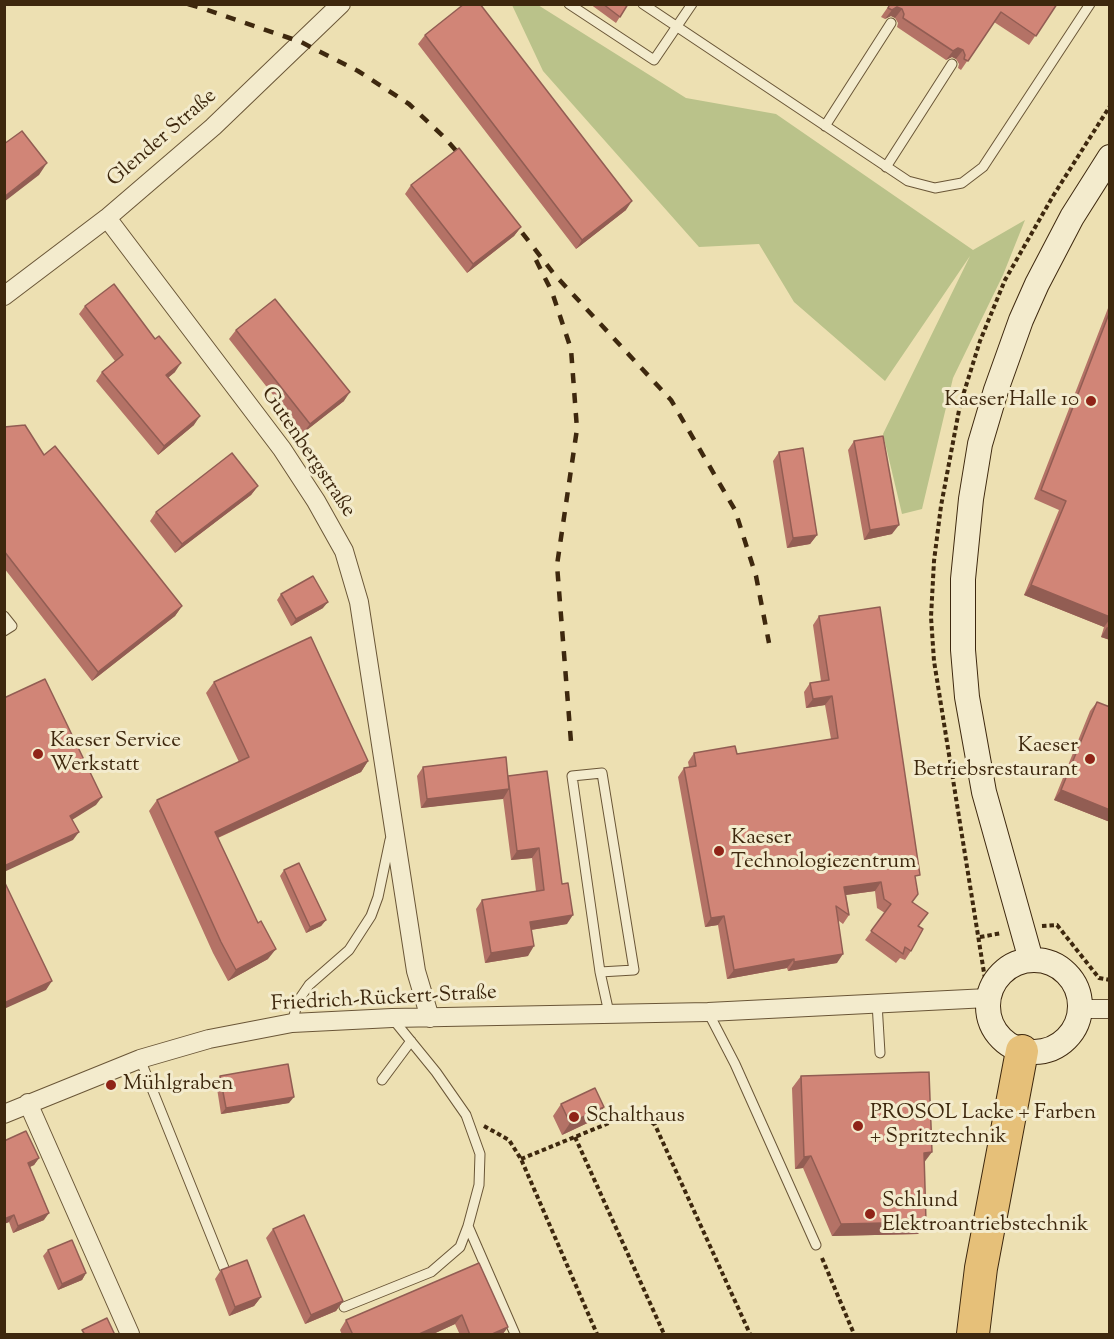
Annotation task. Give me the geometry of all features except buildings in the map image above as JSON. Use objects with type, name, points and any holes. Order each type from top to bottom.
[{"type":"highway","points":[[974,1335],[981,1268],[1023,1051]]},
{"type":"main road","points":[[1032,960],[984,792],[967,697],[963,650],[963,579],[970,499],[980,444],[1021,320],[1036,284],[1072,218],[1110,157]]},
{"type":"main road","points":[[1032,960],[1044,960],[1056,965],[1066,973],[1074,982],[1079,993],[1081,1009],[1078,1022],[1064,1042],[1045,1051],[1030,1052],[1011,1047],[997,1034],[988,1011],[988,998],[992,985],[1006,968],[1032,960]]},
{"type":"street","name":"Glender Straße","points":[[4,296],[107,218],[213,127],[341,4]]},
{"type":"street","name":"Gutenbergstraße","points":[[107,218],[282,450],[316,501],[344,551],[359,602],[416,971],[430,1018]]},
{"type":"street","name":"Friedrich-Rückert-Straße","points":[[4,1114],[140,1059],[209,1039],[292,1023],[392,1018],[708,1012],[988,998]]},
{"type":"street","points":[[1081,1009],[1110,1009]]},
{"type":"street","points":[[28,1103],[130,1335]]},
{"type":"lane","points":[[569,4],[654,60],[692,4]]},
{"type":"lane","points":[[644,4],[908,181],[935,188],[962,183],[983,167],[1090,4]]},
{"type":"lane","points":[[825,126],[891,23]]},
{"type":"lane","points":[[886,166],[952,64]]},
{"type":"lane","points":[[4,616],[12,626],[4,631]]},
{"type":"lane","points":[[600,972],[634,969],[602,773],[572,776],[600,972],[609,1013]]},
{"type":"lane","name":"Gutenbergstraße","points":[[292,1023],[298,1001],[309,985],[349,950],[371,916],[378,897],[394,823]]},
{"type":"lane","points":[[877,1004],[880,1053]]},
{"type":"lane","points":[[708,1012],[735,1064],[816,1245]]},
{"type":"lane","points":[[344,1307],[431,1272],[460,1247],[479,1185],[480,1154],[466,1115],[392,1018]]},
{"type":"lane","points":[[382,1080],[411,1041]]},
{"type":"lane","points":[[140,1059],[224,1268]]},
{"type":"lane","points":[[468,1226],[515,1335]]},
{"type":"path","points":[[521,1159],[632,1114],[643,1115],[656,1125],[750,1335]]},
{"type":"path","points":[[466,1115],[509,1140],[521,1159],[597,1335]]},
{"type":"path","points":[[575,1137],[664,1335]]},
{"type":"path","points":[[816,1245],[854,1335]]},
{"type":"green space","points":[[512,5],[538,5],[686,98],[776,114],[973,250],[1025,220],[1003,275],[953,378],[922,509],[902,514],[883,434],[970,256],[885,381],[794,302],[759,244],[699,247],[543,71]]},
{"type":"railway","points":[[188,4],[301,42],[358,71],[409,104],[444,137],[467,163]]},
{"type":"railway","points":[[510,217],[554,274],[671,400],[735,510],[756,576],[769,643]]},
{"type":"railway","points":[[536,260],[552,292],[571,349],[577,429],[557,565],[571,742]]},
{"type":"place","name":"Kaeser Halle 10","points":[[1091,401]]},
{"type":"place","name":"Kaeser Service Werkstatt","points":[[38,754]]},
{"type":"place","name":"Kaeser Betriebsrestaurant","points":[[1090,759]]},
{"type":"place","name":"Kaeser Technologiezentrum","points":[[719,851]]},
{"type":"place","name":"Mühlgraben","points":[[111,1085]]},
{"type":"place","name":"Schalthaus","points":[[574,1117]]},
{"type":"place","name":"PROSOL Lacke + Farben + Spritztechnik","points":[[858,1126]]},
{"type":"place","name":"Schlund Elektroantriebstechnik","points":[[870,1214]]}]
